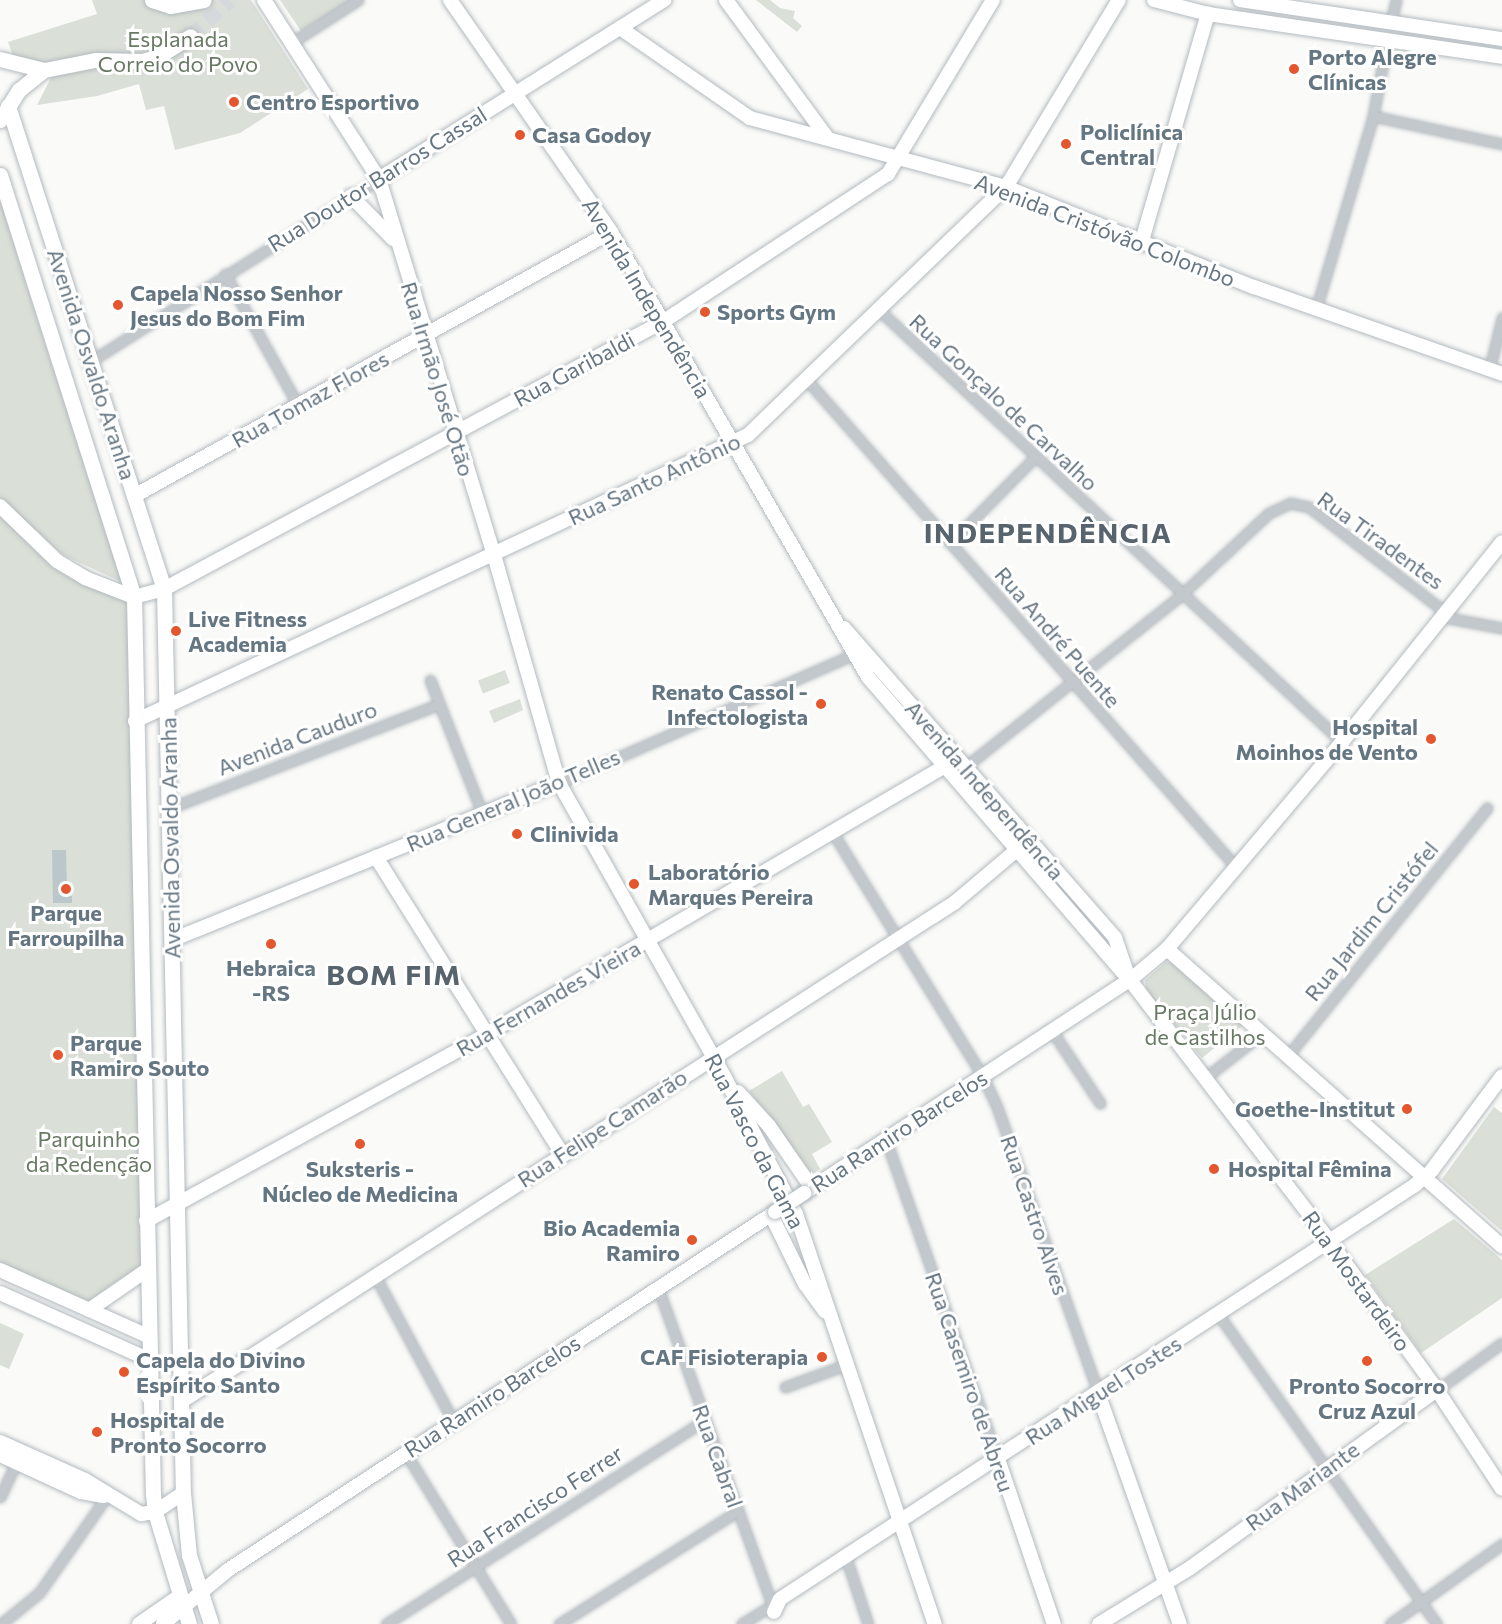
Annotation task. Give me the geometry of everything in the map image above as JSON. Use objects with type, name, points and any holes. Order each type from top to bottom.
[{"type":"main road","points":[[152,0],[170,6],[203,0]]},
{"type":"main road","points":[[0,59],[44,70],[95,60],[142,61],[157,57],[190,36]]},
{"type":"main road","points":[[0,120],[19,90],[44,70]]},
{"type":"main road","name":"Avenida Osvaldo Aranha","points":[[8,106],[164,589],[183,1493],[189,1555],[198,1594],[211,1624]]},
{"type":"main road","name":"Avenida Osvaldo Aranha","points":[[0,175],[134,597],[147,1270],[155,1512],[183,1610]]},
{"type":"street","name":"Rua Irmão José Otão","points":[[264,0],[378,179],[395,241],[494,555],[559,783]]},
{"type":"street","points":[[291,43],[358,0]]},
{"type":"street","name":"Avenida Independência","points":[[450,0],[611,232],[664,321],[852,656],[1130,980],[1205,1078]]},
{"type":"street","name":"Rua Doutor Barros Cassal","points":[[91,361],[225,274],[664,0]]},
{"type":"street","points":[[726,0],[828,139]]},
{"type":"street","name":"Rua Garibaldi","points":[[134,597],[164,589],[664,321],[888,174],[900,158],[993,0]]},
{"type":"street","name":"Rua Santo Antônio","points":[[135,721],[748,435],[1006,188],[1119,0]]},
{"type":"street","points":[[1154,0],[1208,14],[1502,57]]},
{"type":"street","points":[[1240,0],[1502,39]]},
{"type":"street","points":[[1391,22],[1396,0]]},
{"type":"street","points":[[1141,244],[1208,14]]},
{"type":"street","name":"Avenida Cristóvão Colombo","points":[[620,28],[750,118],[1006,188],[1141,244],[1496,372]]},
{"type":"street","points":[[1316,309],[1373,116],[1387,41]]},
{"type":"street","points":[[1373,116],[1502,144]]},
{"type":"street","points":[[351,196],[395,241]]},
{"type":"street","name":"Rua Tomaz Flores","points":[[134,496],[611,232]]},
{"type":"street","points":[[225,274],[298,405]]},
{"type":"street","name":"Rua Gonçalo de Carvalho","points":[[879,310],[1034,458],[1342,742]]},
{"type":"street","points":[[1496,372],[1502,318]]},
{"type":"street","name":"Rua André Puente","points":[[806,379],[1235,866]]},
{"type":"street","points":[[950,543],[1034,458]]},
{"type":"street","name":"Rua Tiradentes","points":[[1181,595],[1269,513],[1290,503],[1309,507],[1449,615],[1502,628]]},
{"type":"street","points":[[0,506],[57,561],[85,578],[134,597]]},
{"type":"street","name":"Rua Ramiro Barcelos","points":[[1139,993],[1142,977],[1172,953],[1235,866],[1449,615],[1502,542]]},
{"type":"street","points":[[965,767],[1181,595]]},
{"type":"street","name":"Avenida Independência","points":[[827,608],[1114,938],[1130,980]]},
{"type":"street","name":"Rua General João Telles","points":[[172,940],[559,783],[852,656]]},
{"type":"street","points":[[430,680],[482,813]]},
{"type":"street","name":"Avenida Cauduro","points":[[170,808],[439,704]]},
{"type":"street","name":"Rua Fernandes Vieira","points":[[146,1221],[487,1034],[945,766]]},
{"type":"street","name":"Rua Vasco da Gama","points":[[559,783],[725,1077],[796,1214],[902,1521],[935,1624]]},
{"type":"street","name":"Rua Jardim Cristófel","points":[[1286,1058],[1487,808]]},
{"type":"street","name":"Rua Castro Alves","points":[[833,833],[983,1077],[998,1107],[1180,1624]]},
{"type":"street","name":"Rua Felipe Camarão","points":[[182,1401],[374,1274],[954,903],[1018,849]]},
{"type":"street","points":[[376,857],[562,1153]]},
{"type":"street","points":[[1172,953],[1260,1035],[1502,1246]]},
{"type":"street","name":"Rua Ramiro Barcelos","points":[[163,1624],[183,1610],[198,1594],[228,1570],[405,1452],[1172,953]]},
{"type":"street","points":[[1052,1031],[1100,1103]]},
{"type":"street","points":[[1205,1078],[1260,1035]]},
{"type":"street","name":"Rua Miguel Tostes","points":[[741,1624],[775,1607],[1424,1178],[1502,1076]]},
{"type":"street","points":[[725,1077],[769,1126],[808,1190]]},
{"type":"street","name":"Rua Mostardeiro","points":[[1205,1078],[1330,1242],[1437,1390],[1502,1489]]},
{"type":"street","name":"Rua Casemiro de Abreu","points":[[886,1140],[1054,1624]]},
{"type":"street","points":[[773,1213],[805,1284],[835,1326]]},
{"type":"street","points":[[0,1270],[150,1337]]},
{"type":"street","points":[[89,1310],[147,1270]]},
{"type":"street","points":[[374,1274],[453,1421]]},
{"type":"street","name":"Rua Cabral","points":[[658,1288],[775,1607]]},
{"type":"street","points":[[0,1293],[150,1360]]},
{"type":"street","points":[[1218,1314],[1437,1624]]},
{"type":"street","points":[[104,1339],[112,1335],[114,1321]]},
{"type":"street","name":"Rua Mariante","points":[[1099,1624],[1166,1582],[1502,1343]]},
{"type":"street","points":[[785,1387],[848,1364]]},
{"type":"street","name":"Rua Francisco Ferrer","points":[[386,1624],[705,1420]]},
{"type":"street","points":[[0,1442],[19,1457],[81,1492],[107,1496],[141,1514],[155,1512],[183,1493]]},
{"type":"street","points":[[405,1452],[512,1624]]},
{"type":"street","points":[[0,1455],[19,1457]]},
{"type":"street","points":[[0,1497],[19,1457]]},
{"type":"street","points":[[0,1624],[39,1593],[107,1496]]},
{"type":"street","points":[[559,1624],[738,1511]]},
{"type":"street","points":[[1390,1624],[1502,1544]]},
{"type":"street","points":[[846,1558],[868,1624]]},
{"type":"street","name":"Rua Ramiro Barcelos","points":[[139,1624],[183,1610]]},
{"type":"green space","name":"Esplanada Correio do Povo","points":[[92,0],[251,0],[308,89],[240,133],[175,150],[164,106],[146,110],[139,84],[97,96],[37,105],[55,70],[13,56],[8,42],[97,14]]},
{"type":"green space","points":[[280,0],[352,0],[301,31]]},
{"type":"green space","points":[[756,0],[770,0],[780,8],[795,11],[793,18],[802,26],[797,32]]},
{"type":"green space","points":[[0,199],[122,582],[63,555],[0,498]]},
{"type":"green space","name":"Parque Farroupilha","points":[[0,516],[53,567],[84,585],[126,601],[128,616],[141,1265],[88,1302],[0,1264]]},
{"type":"green space","points":[[505,670],[510,683],[483,693],[478,680]]},
{"type":"green space","points":[[520,699],[523,710],[494,723],[489,711]]},
{"type":"green space","name":"Praça Júlio de Castilhos","points":[[1166,962],[1176,963],[1243,1025],[1202,1058],[1146,990],[1145,980]]},
{"type":"green space","points":[[782,1071],[803,1107],[809,1104],[832,1142],[812,1154],[820,1169],[812,1174],[749,1091]]},
{"type":"green space","points":[[1494,1107],[1502,1113],[1502,1231],[1442,1179]]},
{"type":"green space","points":[[1454,1219],[1502,1260],[1502,1298],[1421,1353],[1365,1275]]},
{"type":"green space","points":[[0,1323],[24,1334],[9,1369],[0,1365]]},
{"type":"shaded area","points":[[52,850],[66,850],[67,887],[60,888],[60,895],[72,896],[72,903],[53,903]]},
{"type":"tunnel","points":[[190,36],[230,0]]},
{"type":"place","name":"Porto Alegre Clínicas","points":[[1294,69]]},
{"type":"place","name":"Centro Esportivo","points":[[234,102]]},
{"type":"place","name":"Casa Godoy","points":[[520,135]]},
{"type":"place","name":"Policlínica Central","points":[[1066,144]]},
{"type":"place","name":"Capela Nosso Senhor Jesus do Bom Fim","points":[[118,305]]},
{"type":"place","name":"Sports Gym","points":[[705,312]]},
{"type":"place","name":"Live Fitness Academia","points":[[176,631]]},
{"type":"place","name":"Renato Cassol - Infectologista","points":[[821,704]]},
{"type":"place","name":"Hospital Moinhos de Vento","points":[[1431,739]]},
{"type":"place","name":"Clinivida","points":[[517,834]]},
{"type":"place","name":"Laboratório Marques Pereira","points":[[634,884]]},
{"type":"place","name":"Parque Farroupilha","points":[[66,889]]},
{"type":"place","name":"Hebraica -RS","points":[[271,944]]},
{"type":"place","name":"Parque Ramiro Souto","points":[[58,1055]]},
{"type":"place","name":"Goethe-Institut","points":[[1407,1109]]},
{"type":"place","name":"Suksteris - Núcleo de Medicina","points":[[360,1144]]},
{"type":"place","name":"Hospital Fêmina","points":[[1214,1169]]},
{"type":"place","name":"Bio Academia Ramiro","points":[[692,1240]]},
{"type":"place","name":"CAF Fisioterapia","points":[[822,1357]]},
{"type":"place","name":"Pronto Socorro Cruz Azul","points":[[1367,1361]]},
{"type":"place","name":"Capela do Divino Espírito Santo","points":[[124,1372]]},
{"type":"place","name":"Hospital de Pronto Socorro","points":[[97,1432]]},
{"type":"district","name":"INDEPENDÊNCIA","points":[[1048,532]]},
{"type":"district","name":"BOM FIM","points":[[394,974]]},
{"type":"park label","name":"Parquinho da Redenção","points":[[89,1150]]}]
